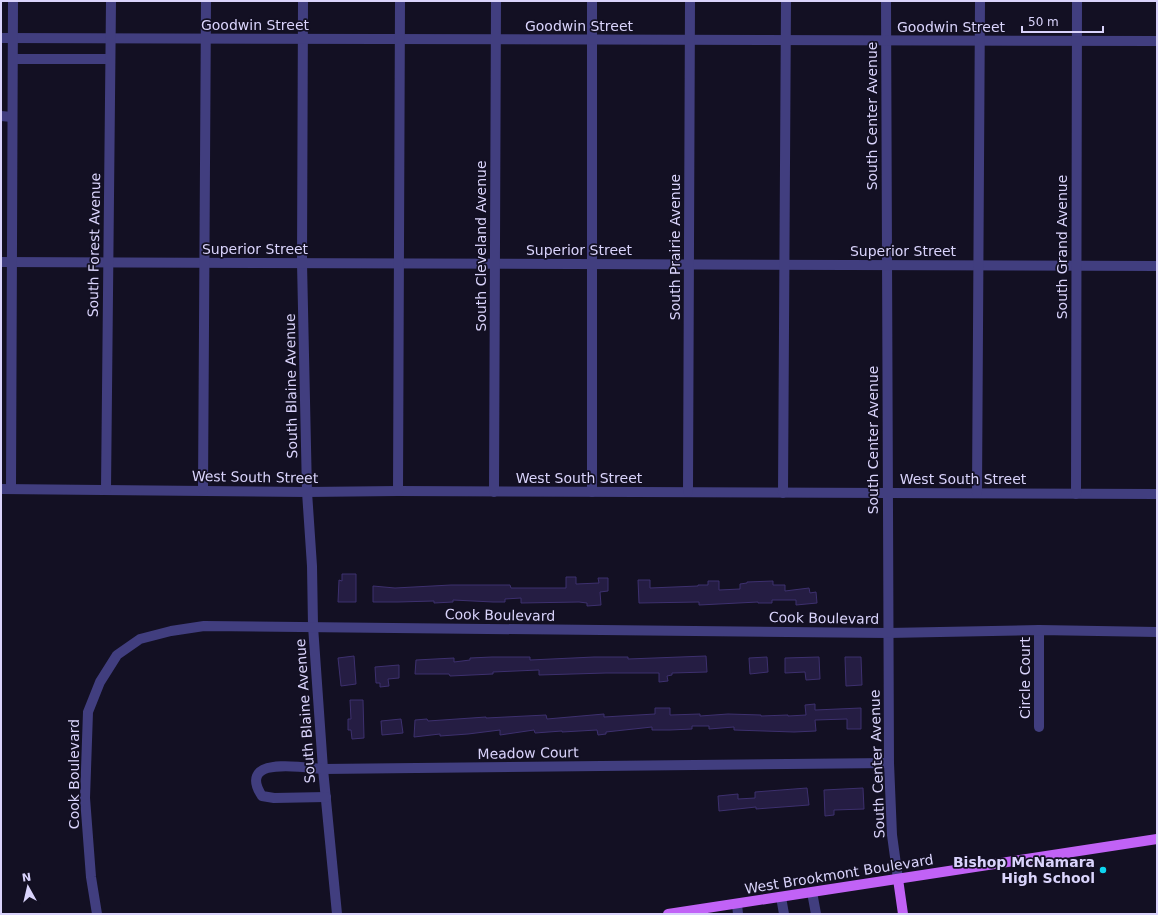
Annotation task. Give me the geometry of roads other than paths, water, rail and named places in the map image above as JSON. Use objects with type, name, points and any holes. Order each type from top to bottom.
[{"type":"main road","name":"West Brookmont Boulevard","points":[[668,914],[1157,839]]},
{"type":"main road","points":[[898,879],[903,914]]},
{"type":"street","points":[[6,489],[12,262],[13,1]]},
{"type":"street","name":"South Forest Avenue","points":[[106,490],[111,1]]},
{"type":"street","points":[[203,490],[206,1]]},
{"type":"street","name":"South Blaine Avenue","points":[[303,1],[302,263],[307,492],[312,566],[313,626],[323,769],[337,914]]},
{"type":"street","points":[[398,491],[400,1]]},
{"type":"street","name":"South Cleveland Avenue","points":[[494,492],[496,1]]},
{"type":"street","points":[[592,1],[592,492]]},
{"type":"street","name":"South Prairie Avenue","points":[[688,492],[690,1]]},
{"type":"street","points":[[783,493],[786,1]]},
{"type":"street","name":"South Center Avenue","points":[[886,1],[889,763],[892,835],[898,879]]},
{"type":"street","points":[[977,493],[980,1]]},
{"type":"street","name":"South Grand Avenue","points":[[1076,494],[1077,1]]},
{"type":"street","name":"Goodwin Street","points":[[1,38],[1157,41]]},
{"type":"street","points":[[13,59],[110,59]]},
{"type":"street","points":[[1,116],[12,117]]},
{"type":"street","points":[[1,208],[12,208]]},
{"type":"street","name":"Superior Street","points":[[1,262],[1157,266]]},
{"type":"street","name":"West South Street","points":[[6,489],[307,492],[398,491],[1157,494]]},
{"type":"street","name":"Cook Boulevard","points":[[97,914],[91,877],[85,798],[88,712],[100,682],[116,655],[140,639],[171,631],[204,626],[888,633],[1039,630],[1157,632]]},
{"type":"street","name":"Circle Court","points":[[1039,630],[1039,726]]},
{"type":"street","name":"Meadow Court","points":[[326,797],[274,798],[262,796],[258,790],[256,780],[258,773],[264,768],[276,766],[323,769],[889,763]]},
{"type":"street","points":[[812,892],[816,914]]},
{"type":"street","points":[[781,897],[784,914]]},
{"type":"street","points":[[737,904],[738,914]]},
{"type":"place","name":"Bishop McNamara High School","points":[[1103,870]]}]
